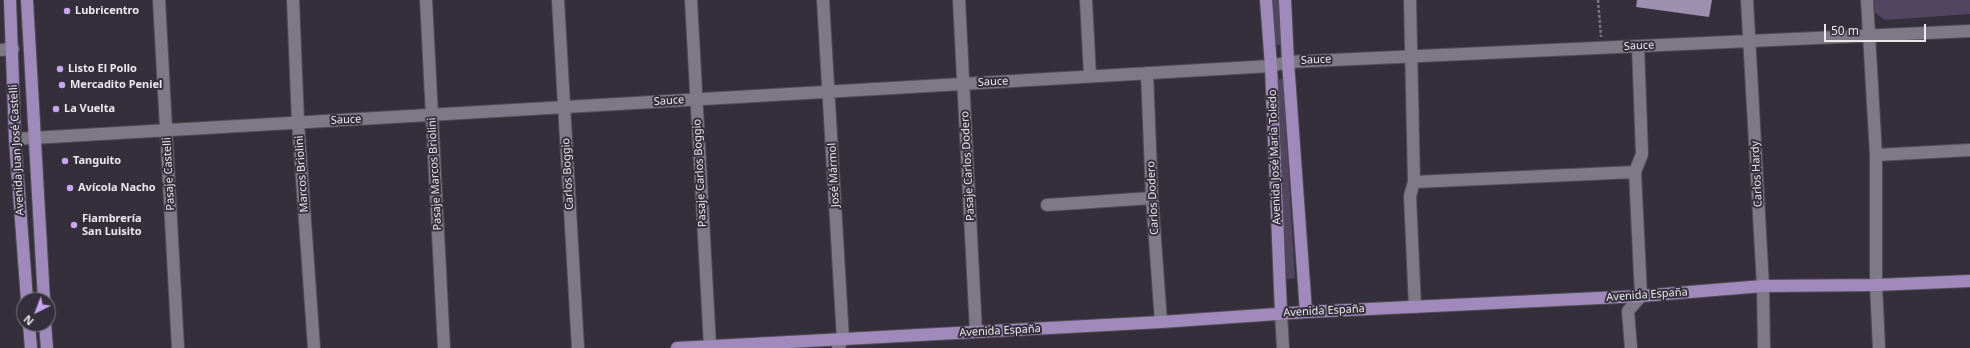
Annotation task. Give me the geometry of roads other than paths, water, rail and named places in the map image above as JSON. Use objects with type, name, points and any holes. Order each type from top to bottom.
[{"type":"main road","name":"Avenida Juan José Castelli","points":[[10,0],[13,49],[15,139],[26,292]]},
{"type":"main road","name":"Avenida Juan José Castelli","points":[[27,0],[36,137],[44,292]]},
{"type":"main road","name":"Avenida José María Toledo","points":[[1266,0],[1271,66],[1281,313]]},
{"type":"main road","name":"Avenida José María Toledo","points":[[1285,0],[1306,312]]},
{"type":"main road","name":"Avenida España","points":[[677,348],[840,344],[976,332],[1161,322],[1281,313],[1641,296],[1763,286],[1876,285],[1970,281]]},
{"type":"main road","points":[[29,332],[30,348]]},
{"type":"main road","points":[[46,332],[47,348]]},
{"type":"street","name":"Pasaje Castelli","points":[[159,0],[178,348]]},
{"type":"street","name":"Marcos Briolini","points":[[293,0],[298,122],[314,348]]},
{"type":"street","name":"Pasaje Marcos Briolini","points":[[426,0],[444,348]]},
{"type":"street","name":"Carlos Boggio","points":[[558,0],[578,348]]},
{"type":"street","name":"Pasaje Carlos Boggio","points":[[691,0],[710,346]]},
{"type":"street","name":"José Mármol","points":[[823,0],[829,91],[840,344]]},
{"type":"street","name":"Pasaje Carlos Dodero","points":[[959,0],[976,332]]},
{"type":"street","points":[[1086,0],[1090,76]]},
{"type":"street","points":[[1410,0],[1414,182],[1410,196],[1415,307]]},
{"type":"street","name":"Carlos Hardy","points":[[1747,0],[1763,286],[1764,348]]},
{"type":"street","points":[[1867,0],[1876,155],[1876,285],[1879,348]]},
{"type":"street","name":"Sauce","points":[[15,139],[1271,66],[1288,62],[1970,31]]},
{"type":"street","points":[[1631,348],[1628,311],[1641,296],[1635,172],[1642,154],[1638,46]]},
{"type":"street","points":[[0,50],[13,49]]},
{"type":"street","name":"Carlos Dodero","points":[[1147,73],[1152,198],[1161,322]]},
{"type":"street","points":[[1876,155],[1970,150]]},
{"type":"street","points":[[1414,182],[1635,172]]},
{"type":"street","points":[[1047,205],[1152,198]]},
{"type":"street","points":[[1281,313],[1282,348]]},
{"type":"place","name":"Lubricentro","points":[[67,11]]},
{"type":"place","name":"Listo El Pollo","points":[[60,69]]},
{"type":"place","name":"Mercadito Peniel","points":[[62,85]]},
{"type":"place","name":"La Vuelta","points":[[56,109]]},
{"type":"place","name":"Tanguito","points":[[65,161]]},
{"type":"place","name":"Avícola Nacho","points":[[70,188]]},
{"type":"place","name":"Fiambrería San Luisito","points":[[74,225]]}]
